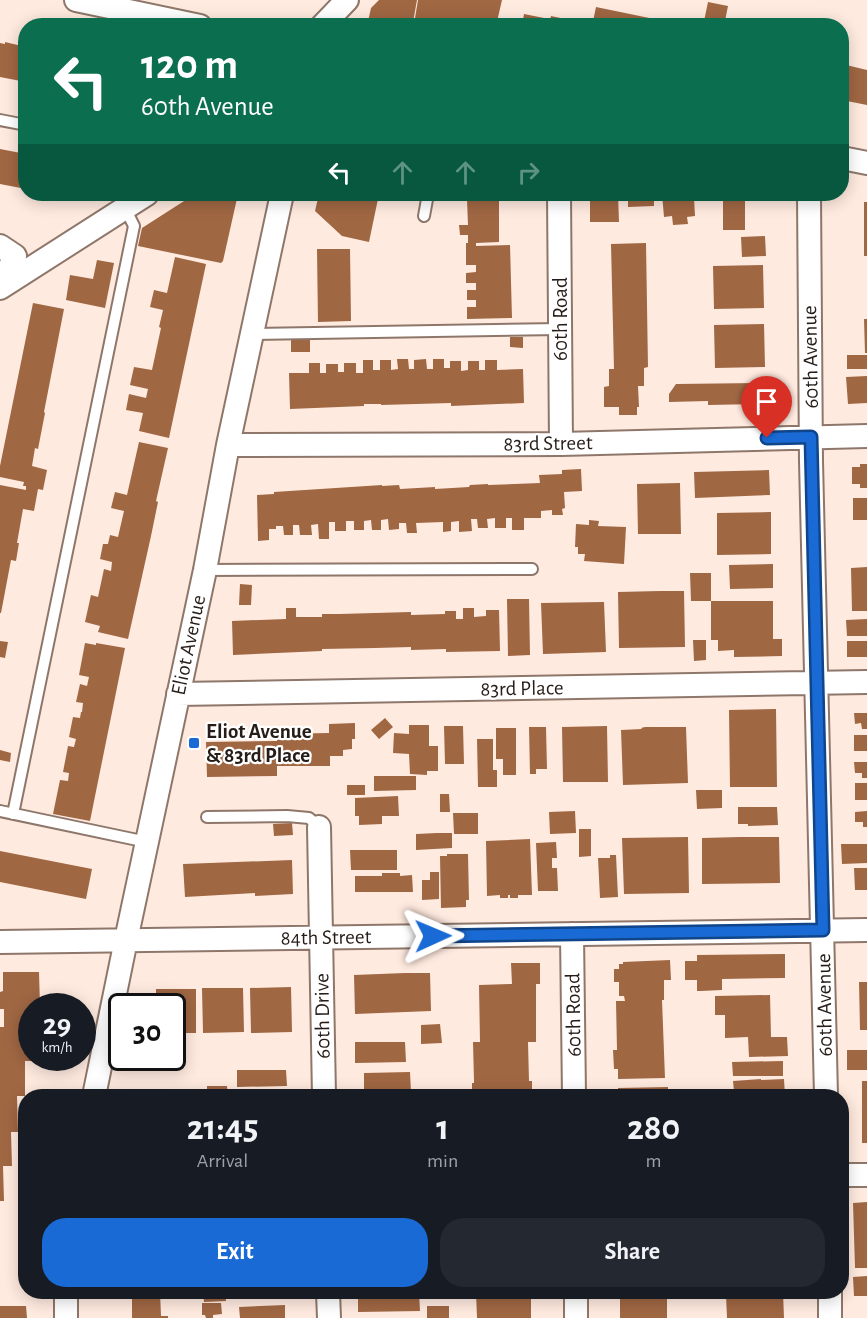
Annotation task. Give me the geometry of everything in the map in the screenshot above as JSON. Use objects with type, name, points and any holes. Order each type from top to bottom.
[{"type":"street","points":[[76,0],[162,18]]},
{"type":"street","points":[[321,18],[322,0]]},
{"type":"street","points":[[328,18],[347,0]]},
{"type":"street","points":[[849,160],[867,164]]},
{"type":"street","points":[[0,288],[136,201]]},
{"type":"street","name":"Eliot Avenue","points":[[95,1089],[280,201]]},
{"type":"street","name":"60th Road","points":[[559,201],[561,444]]},
{"type":"street","name":"60th Avenue","points":[[809,201],[811,437],[826,1089]]},
{"type":"street","points":[[0,246],[15,256],[0,288]]},
{"type":"street","name":"83rd Street","points":[[228,445],[561,444],[867,436]]},
{"type":"street","name":"83rd Place","points":[[178,694],[867,682]]},
{"type":"street","name":"60th Drive","points":[[319,827],[324,1089]]},
{"type":"street","name":"84th Street","points":[[0,942],[867,930]]},
{"type":"street","name":"60th Road","points":[[572,934],[574,1089]]},
{"type":"street","points":[[849,1175],[867,1175]]},
{"type":"street","points":[[66,1299],[66,1318]]},
{"type":"street","points":[[328,1299],[329,1318]]},
{"type":"street","points":[[576,1299],[576,1318]]},
{"type":"street","points":[[830,1299],[830,1318]]},
{"type":"lane","points":[[0,120],[18,123]]},
{"type":"lane","points":[[424,216],[427,201]]},
{"type":"lane","points":[[13,814],[134,226],[125,208]]},
{"type":"lane","points":[[252,334],[560,329]]},
{"type":"lane","points":[[205,570],[532,569]]},
{"type":"lane","points":[[0,811],[147,842]]},
{"type":"lane","points":[[207,817],[287,816],[309,818],[319,827]]},
{"type":"building","points":[[379,0],[417,0],[414,18],[369,18],[371,8]]},
{"type":"building","points":[[418,0],[502,0],[498,18],[415,18]]},
{"type":"building","points":[[708,2],[728,6],[726,18],[705,18]]},
{"type":"building","points":[[596,7],[649,18],[594,18]]},
{"type":"building","points":[[524,14],[544,18],[523,18]]},
{"type":"building","points":[[5,42],[18,45],[18,80],[0,77],[0,43],[5,44]]},
{"type":"building","points":[[849,66],[867,70],[867,105],[849,101]]},
{"type":"building","points":[[0,149],[18,152],[18,187],[0,184]]},
{"type":"building","points":[[184,201],[236,201],[221,263],[138,246],[142,228]]},
{"type":"building","points":[[317,201],[378,201],[369,242],[342,236],[315,211]]},
{"type":"building","points":[[467,201],[499,201],[499,242],[476,243],[476,246],[510,245],[512,318],[467,319],[467,307],[476,307],[476,300],[467,300],[467,290],[476,290],[476,283],[466,283],[466,273],[476,272],[476,265],[466,265],[468,235],[460,235],[459,225],[468,225]]},
{"type":"building","points":[[590,201],[618,201],[619,222],[590,222]]},
{"type":"building","points":[[628,201],[654,201],[654,206],[628,207]]},
{"type":"building","points":[[663,201],[694,201],[695,216],[687,217],[688,224],[673,225],[672,216],[664,217]]},
{"type":"building","points":[[723,201],[745,201],[745,230],[723,230]]},
{"type":"building","points":[[864,202],[867,202],[867,256],[864,256]]},
{"type":"building","points":[[765,236],[766,256],[742,257],[741,237]]},
{"type":"building","points":[[646,243],[648,367],[644,368],[644,386],[638,386],[637,415],[619,415],[619,407],[604,407],[604,387],[609,386],[609,369],[614,369],[611,244]]},
{"type":"building","points":[[317,249],[350,249],[351,321],[318,322]]},
{"type":"building","points":[[175,257],[206,264],[169,438],[139,431],[143,413],[126,410],[129,394],[146,398],[148,389],[130,385],[134,367],[152,370],[163,310],[150,307],[154,290],[167,293]]},
{"type":"building","points":[[97,260],[114,263],[105,308],[66,300],[70,275],[93,279]]},
{"type":"building","points":[[763,265],[764,308],[714,309],[713,266]]},
{"type":"building","points":[[33,303],[64,309],[38,449],[35,448],[32,466],[47,470],[43,490],[38,489],[34,511],[23,509],[16,561],[11,560],[0,613],[0,485],[26,490],[26,486],[23,486],[24,482],[0,477],[0,466]]},
{"type":"building","points":[[864,319],[867,319],[867,353],[865,353]]},
{"type":"building","points":[[764,324],[765,367],[715,368],[714,325]]},
{"type":"building","points":[[510,337],[523,337],[523,348],[510,347]]},
{"type":"building","points":[[291,340],[310,340],[310,352],[291,352]]},
{"type":"building","points":[[847,355],[867,355],[867,369],[847,369]]},
{"type":"building","points":[[397,359],[408,359],[409,369],[414,369],[414,360],[426,359],[427,369],[433,369],[433,359],[444,359],[444,368],[450,368],[450,361],[461,361],[461,371],[468,370],[468,361],[479,361],[479,370],[485,370],[485,360],[497,360],[497,370],[523,369],[524,403],[451,406],[451,403],[364,404],[364,406],[290,409],[289,373],[309,373],[309,363],[320,363],[320,373],[326,373],[326,364],[338,364],[338,372],[344,372],[344,363],[356,363],[356,373],[363,373],[363,360],[373,360],[373,370],[380,370],[380,360],[391,360],[391,370],[398,369]]},
{"type":"building","points":[[867,376],[867,403],[848,404],[846,377]]},
{"type":"building","points":[[757,383],[758,404],[708,405],[708,401],[669,402],[669,394],[676,384]]},
{"type":"building","points":[[139,442],[168,448],[128,639],[98,632],[100,626],[85,622],[91,595],[98,597],[104,569],[111,571],[112,562],[100,559],[103,544],[108,544],[110,535],[118,537],[124,511],[111,508],[115,492],[127,495]]},
{"type":"building","points":[[860,464],[867,464],[867,488],[860,488],[860,484],[852,484],[852,467],[860,467]]},
{"type":"building","points":[[581,469],[582,491],[564,492],[563,515],[552,515],[552,510],[541,511],[541,518],[524,518],[524,530],[512,530],[512,518],[506,518],[506,528],[495,528],[495,518],[487,519],[488,528],[478,528],[477,519],[471,519],[472,531],[459,532],[459,521],[451,522],[451,531],[443,532],[443,522],[416,523],[417,533],[407,533],[406,523],[399,523],[399,529],[389,530],[388,519],[381,520],[381,530],[372,530],[371,520],[364,521],[364,530],[354,530],[354,521],[346,521],[346,531],[335,531],[335,522],[329,522],[329,539],[319,539],[318,524],[311,525],[312,535],[300,535],[299,525],[293,525],[293,535],[284,535],[283,526],[276,526],[276,529],[269,529],[269,540],[258,541],[257,495],[382,485],[399,485],[400,489],[435,487],[435,489],[469,487],[470,485],[540,483],[539,475],[562,474],[562,470]]},
{"type":"building","points":[[769,470],[770,495],[695,498],[694,472]]},
{"type":"building","points":[[680,483],[681,534],[638,534],[637,484]]},
{"type":"building","points":[[853,498],[867,498],[867,520],[853,520]]},
{"type":"building","points":[[771,512],[771,554],[717,555],[717,513]]},
{"type":"building","points":[[589,520],[599,521],[598,526],[626,527],[624,564],[584,561],[585,554],[578,554],[578,547],[575,547],[576,524],[589,525]]},
{"type":"building","points":[[773,564],[773,588],[730,589],[729,565]]},
{"type":"building","points":[[867,567],[867,611],[852,611],[851,568]]},
{"type":"building","points":[[690,573],[711,573],[711,601],[691,601]]},
{"type":"building","points":[[240,584],[252,585],[251,605],[239,605]]},
{"type":"building","points":[[684,591],[685,647],[619,648],[618,592]]},
{"type":"building","points":[[507,599],[529,599],[530,655],[508,656]]},
{"type":"building","points":[[711,601],[773,601],[773,639],[782,639],[782,656],[734,657],[734,650],[718,651],[718,640],[711,640]]},
{"type":"building","points":[[604,602],[606,652],[543,654],[541,603]]},
{"type":"building","points":[[286,608],[296,608],[296,617],[322,617],[322,614],[411,612],[411,615],[445,614],[445,611],[456,611],[456,619],[463,619],[463,608],[474,608],[474,617],[486,616],[486,610],[499,610],[500,651],[446,652],[446,649],[411,650],[411,647],[322,649],[322,651],[233,655],[232,621],[286,619]]},
{"type":"building","points":[[867,619],[867,636],[847,636],[846,620]]},
{"type":"building","points":[[693,640],[706,640],[706,660],[694,661]]},
{"type":"building","points":[[0,641],[8,642],[5,658],[0,657]]},
{"type":"building","points":[[847,641],[867,641],[867,657],[847,657]]},
{"type":"building","points":[[85,643],[125,648],[90,821],[53,814],[60,780],[68,781],[69,773],[63,772],[68,746],[74,747],[76,739],[69,737],[73,717],[80,718],[82,712],[83,703],[76,702],[80,684],[87,686],[89,677],[79,675]]},
{"type":"building","points":[[776,709],[777,787],[730,787],[729,710]]},
{"type":"building","points":[[854,713],[867,713],[867,729],[862,729],[861,723],[855,724]]},
{"type":"building","points":[[385,718],[393,727],[379,739],[371,730]]},
{"type":"building","points":[[355,723],[355,739],[352,739],[352,749],[343,750],[343,756],[330,756],[330,766],[277,766],[277,776],[207,777],[206,742],[277,741],[277,734],[329,733],[329,724]]},
{"type":"building","points":[[409,725],[429,725],[429,746],[438,746],[438,771],[427,771],[427,775],[410,774],[409,754],[393,753],[394,733],[409,734]]},
{"type":"building","points":[[444,726],[463,726],[464,764],[445,764]]},
{"type":"building","points":[[607,726],[608,782],[563,782],[562,727]]},
{"type":"building","points":[[529,727],[546,727],[547,769],[536,769],[536,774],[530,774]]},
{"type":"building","points":[[645,727],[686,727],[688,783],[623,785],[621,730]]},
{"type":"building","points":[[496,728],[516,728],[516,775],[503,775],[503,759],[496,759]]},
{"type":"building","points":[[854,735],[867,735],[867,751],[854,751]]},
{"type":"building","points":[[477,739],[493,739],[493,770],[497,770],[497,787],[478,787]]},
{"type":"building","points":[[0,750],[11,753],[10,762],[0,760]]},
{"type":"building","points":[[854,762],[867,762],[867,778],[862,778],[862,773],[855,773]]},
{"type":"building","points":[[374,776],[416,776],[416,790],[374,791]]},
{"type":"building","points":[[855,783],[867,783],[867,800],[855,800]]},
{"type":"building","points":[[347,785],[365,785],[365,795],[347,795]]},
{"type":"building","points":[[696,790],[722,790],[722,808],[697,809]]},
{"type":"building","points":[[440,794],[449,794],[450,812],[440,812]]},
{"type":"building","points":[[398,796],[399,816],[382,816],[382,824],[359,825],[359,816],[355,816],[355,798]]},
{"type":"building","points":[[738,807],[777,807],[778,825],[738,824]]},
{"type":"building","points":[[575,811],[576,833],[550,834],[549,812]]},
{"type":"building","points":[[867,811],[867,827],[863,827],[863,822],[855,822],[855,812]]},
{"type":"building","points":[[453,813],[478,813],[478,834],[454,834]]},
{"type":"building","points":[[292,823],[293,835],[274,836],[273,824]]},
{"type":"building","points":[[579,829],[591,829],[591,856],[579,857]]},
{"type":"building","points":[[452,833],[452,848],[416,850],[416,834]]},
{"type":"building","points":[[688,837],[689,893],[624,894],[622,838]]},
{"type":"building","points":[[779,837],[780,883],[702,884],[702,838]]},
{"type":"building","points":[[530,839],[532,895],[518,895],[518,898],[510,898],[510,895],[508,898],[500,898],[500,895],[487,896],[486,841]]},
{"type":"building","points":[[556,842],[557,858],[552,858],[552,868],[557,868],[558,891],[538,891],[536,843]]},
{"type":"building","points":[[841,844],[867,844],[867,863],[842,864]]},
{"type":"building","points":[[350,850],[397,850],[397,870],[351,870]]},
{"type":"building","points":[[0,851],[92,869],[86,899],[0,882]]},
{"type":"building","points":[[447,854],[468,854],[469,900],[466,900],[466,907],[441,908],[440,856],[447,856]]},
{"type":"building","points":[[610,855],[616,855],[618,897],[600,898],[598,858],[610,858]]},
{"type":"building","points":[[292,860],[293,894],[255,896],[255,893],[185,897],[183,864]]},
{"type":"building","points":[[854,868],[867,868],[867,890],[855,890]]},
{"type":"building","points":[[430,872],[439,872],[439,899],[422,900],[422,880],[430,880]]},
{"type":"building","points":[[382,873],[412,875],[413,892],[355,892],[355,876],[382,876]]},
{"type":"building","points":[[785,954],[785,978],[722,979],[722,990],[701,991],[697,991],[697,980],[685,980],[685,961],[697,961],[697,955]]},
{"type":"building","points":[[670,960],[671,980],[664,980],[664,1000],[662,1000],[665,1078],[618,1079],[618,1069],[614,1069],[613,1050],[617,1050],[616,1001],[625,1001],[624,996],[619,996],[619,982],[614,982],[614,969],[619,969],[619,964],[623,962]]},
{"type":"building","points":[[511,963],[540,963],[540,984],[536,984],[536,1042],[528,1042],[529,1081],[532,1081],[532,1089],[472,1089],[472,1083],[474,1083],[473,1042],[480,1042],[479,985],[512,984]]},
{"type":"building","points":[[3,972],[39,972],[40,993],[18,993],[18,1071],[25,1071],[25,1089],[18,1089],[18,1132],[11,1132],[12,1166],[3,1166],[4,1201],[0,1201],[0,1027],[4,1027],[4,1009],[0,1009],[0,992],[3,991]]},
{"type":"building","points":[[430,973],[431,1011],[355,1014],[354,975]]},
{"type":"building","points":[[859,982],[867,982],[867,1030],[860,1030]]},
{"type":"building","points":[[291,987],[292,1032],[251,1033],[250,988]]},
{"type":"building","points":[[202,988],[243,988],[244,1032],[203,1033]]},
{"type":"building","points":[[156,989],[196,989],[196,1033],[186,1033],[186,993],[156,993]]},
{"type":"building","points":[[770,995],[771,1037],[787,1037],[788,1056],[749,1057],[748,1037],[725,1038],[725,1015],[715,1015],[715,996]]},
{"type":"building","points":[[440,1024],[442,1043],[421,1044],[421,1025]]},
{"type":"building","points":[[355,1042],[405,1042],[406,1062],[355,1063]]},
{"type":"building","points":[[847,1050],[867,1050],[867,1070],[847,1070]]},
{"type":"building","points":[[783,1061],[783,1076],[733,1076],[732,1062]]},
{"type":"building","points":[[237,1070],[286,1070],[287,1086],[237,1087]]},
{"type":"building","points":[[410,1072],[411,1089],[364,1089],[364,1073]]},
{"type":"building","points":[[784,1079],[785,1089],[734,1089],[733,1081]]},
{"type":"building","points":[[862,1081],[867,1081],[867,1143],[862,1143]]},
{"type":"building","points":[[207,1086],[227,1086],[227,1089],[207,1089]]},
{"type":"building","points":[[668,1087],[668,1089],[618,1089]]},
{"type":"building","points":[[867,1202],[867,1268],[855,1268],[853,1203]]},
{"type":"building","points":[[867,1276],[867,1296],[854,1296],[853,1277]]},
{"type":"building","points":[[132,1299],[160,1299],[161,1316],[168,1316],[168,1318],[132,1318]]},
{"type":"building","points":[[204,1299],[226,1299],[226,1301],[204,1302]]},
{"type":"building","points":[[358,1299],[419,1299],[420,1311],[358,1312]]},
{"type":"building","points":[[476,1299],[531,1299],[531,1318],[477,1318]]},
{"type":"building","points":[[620,1299],[667,1299],[667,1318],[620,1318]]},
{"type":"building","points":[[726,1299],[783,1299],[784,1318],[727,1318]]},
{"type":"building","points":[[202,1303],[221,1303],[222,1314],[206,1318],[202,1315]]},
{"type":"building","points":[[285,1305],[285,1318],[240,1318],[239,1307]]},
{"type":"building","points":[[0,1306],[26,1306],[27,1318],[0,1318]]},
{"type":"building","points":[[427,1306],[449,1306],[449,1318],[427,1318]]},
{"type":"place","name":"Eliot Avenue & 83rd Place","points":[[194,743]]},
{"type":"route","points":[[433,936],[823,930],[811,437],[767,438]]}]
